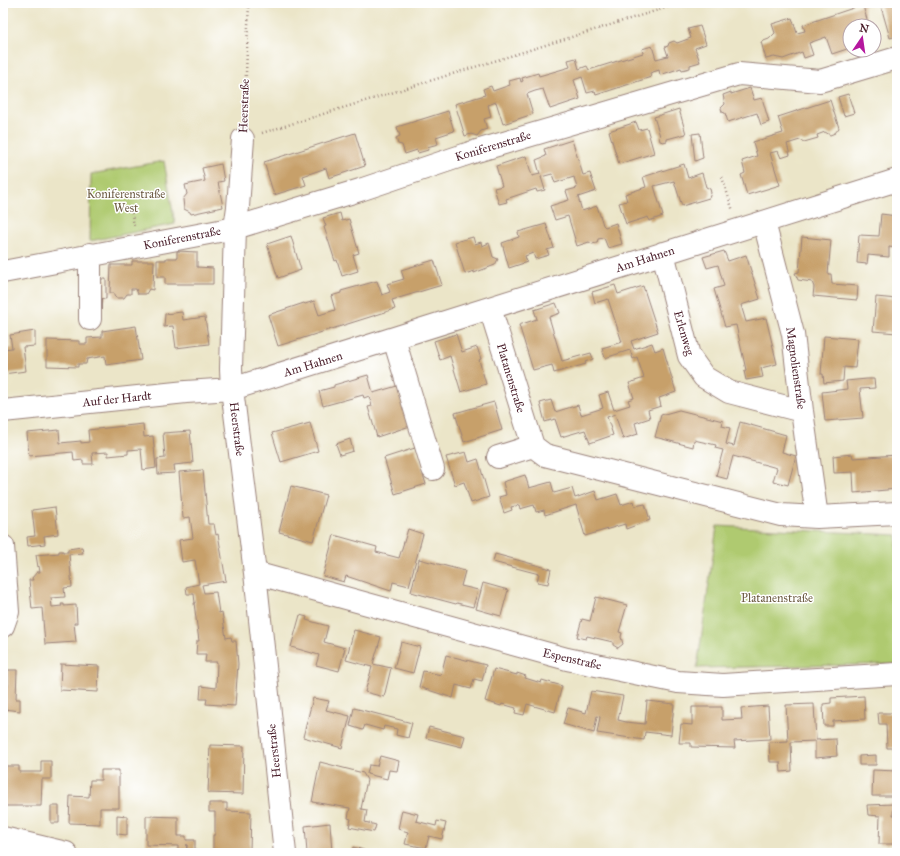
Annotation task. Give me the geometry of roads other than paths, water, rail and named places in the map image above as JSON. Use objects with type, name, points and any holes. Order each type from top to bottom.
[{"type":"street","name":"Koniferenstraße","points":[[3,272],[90,254],[235,228],[360,190],[477,150],[739,74],[820,81],[897,58]]},
{"type":"street","name":"Heerstraße","points":[[243,139],[235,228],[231,369],[232,389],[255,573],[285,853]]},
{"type":"street","name":"Am Hahnen","points":[[232,389],[897,180]]},
{"type":"street","name":"Magnolienstraße","points":[[764,222],[793,334],[817,517]]},
{"type":"street","points":[[90,254],[90,319]]},
{"type":"street","name":"Erlenweg","points":[[663,254],[689,356],[704,377],[729,392],[802,411]]},
{"type":"street","name":"Platanenstraße","points":[[490,308],[532,446]]},
{"type":"street","points":[[394,339],[433,469]]},
{"type":"street","name":"Auf der Hardt","points":[[3,410],[186,392],[232,389]]},
{"type":"street","points":[[498,458],[532,446],[545,455],[781,515],[817,517],[897,513]]},
{"type":"street","points":[[3,551],[8,612],[3,626]]},
{"type":"street","name":"Espenstraße","points":[[255,573],[567,659],[678,682],[723,685],[897,674]]},
{"type":"street","points":[[3,838],[66,853]]},
{"type":"park label","name":"Koniferenstraße West","points":[[126,201]]}]
